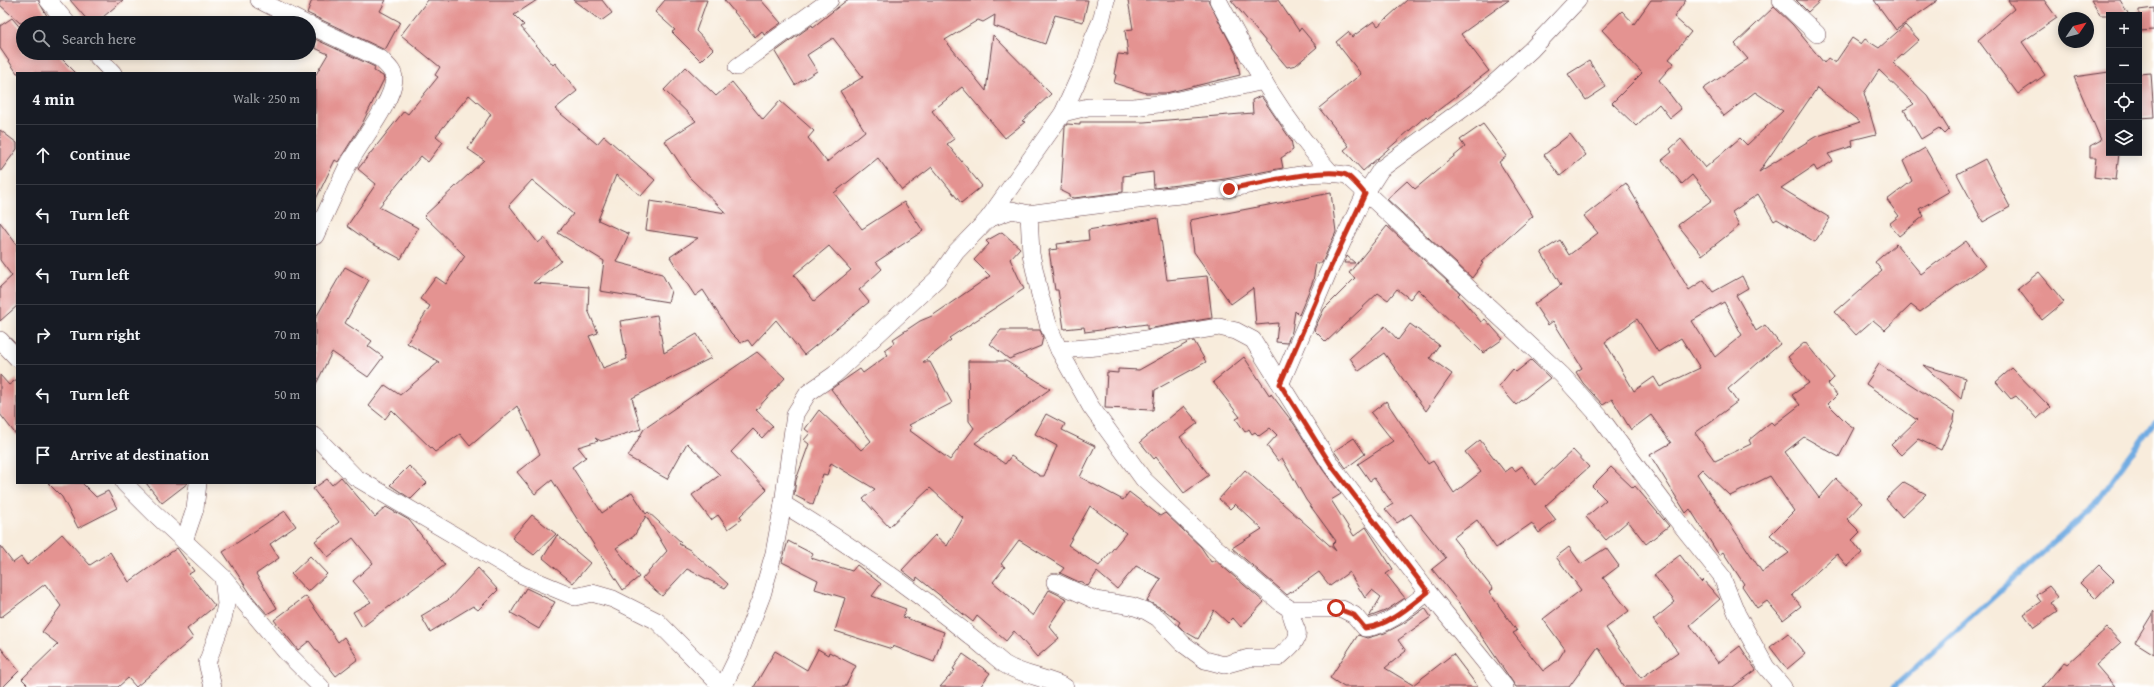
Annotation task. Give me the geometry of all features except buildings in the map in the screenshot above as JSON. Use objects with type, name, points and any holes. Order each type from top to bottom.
[{"type":"street","points":[[48,0],[61,16]]},
{"type":"street","points":[[259,0],[290,16]]},
{"type":"street","points":[[737,67],[830,0]]},
{"type":"street","points":[[316,437],[355,477],[522,575],[575,597],[592,592],[613,599],[657,621],[722,687],[740,652],[762,595],[774,553],[783,504],[795,414],[808,393],[834,375],[937,279],[956,252],[988,219],[1063,113],[1086,62],[1093,39],[1101,21],[1106,0]]},
{"type":"street","points":[[1218,0],[1264,81],[1306,144],[1331,173]]},
{"type":"street","points":[[1280,384],[1327,275],[1365,194],[1381,169],[1479,97],[1530,50],[1578,0]]},
{"type":"street","points":[[1781,0],[1817,34]]},
{"type":"street","points":[[316,29],[381,59],[390,68],[394,76],[394,86],[370,131],[348,166],[316,234]]},
{"type":"street","points":[[101,60],[112,72]]},
{"type":"street","points":[[1063,113],[1088,107],[1134,107],[1166,103],[1264,81]]},
{"type":"street","points":[[988,219],[1012,210],[1029,214],[1215,191],[1307,174],[1331,173],[1347,175],[1365,194],[1562,375],[1600,417],[1673,515],[1721,575],[1737,614],[1766,667],[1782,687]]},
{"type":"street","points":[[1029,214],[1031,254],[1040,295],[1059,350],[1091,407],[1144,480],[1216,548],[1266,588],[1280,603],[1290,609],[1342,609],[1354,615],[1365,628],[1374,627],[1409,607],[1428,592]]},
{"type":"street","points":[[1059,350],[1097,347],[1219,327],[1236,331],[1253,340],[1331,465],[1428,592],[1505,687]]},
{"type":"street","points":[[0,340],[16,357]]},
{"type":"street","points":[[125,484],[223,577],[286,652],[321,687]]},
{"type":"street","points":[[184,541],[194,509],[198,484]]},
{"type":"street","points":[[783,504],[829,532],[896,579],[1004,664],[1012,668],[1048,679],[1064,687]]},
{"type":"street","points":[[213,687],[207,663],[223,619],[226,604],[223,577]]},
{"type":"street","points":[[1055,582],[1095,600],[1132,606],[1146,611],[1158,618],[1182,643],[1205,660],[1224,665],[1250,658],[1278,658],[1297,639],[1297,632],[1290,609]]},
{"type":"waterway","points":[[1894,687],[2090,510],[2154,422]]},
{"type":"route","points":[[1229,189],[1307,174],[1331,173],[1347,175],[1365,194],[1327,275],[1280,384],[1331,465],[1378,524],[1428,592],[1409,607],[1374,627],[1365,628],[1354,615],[1342,609],[1336,608]]}]
